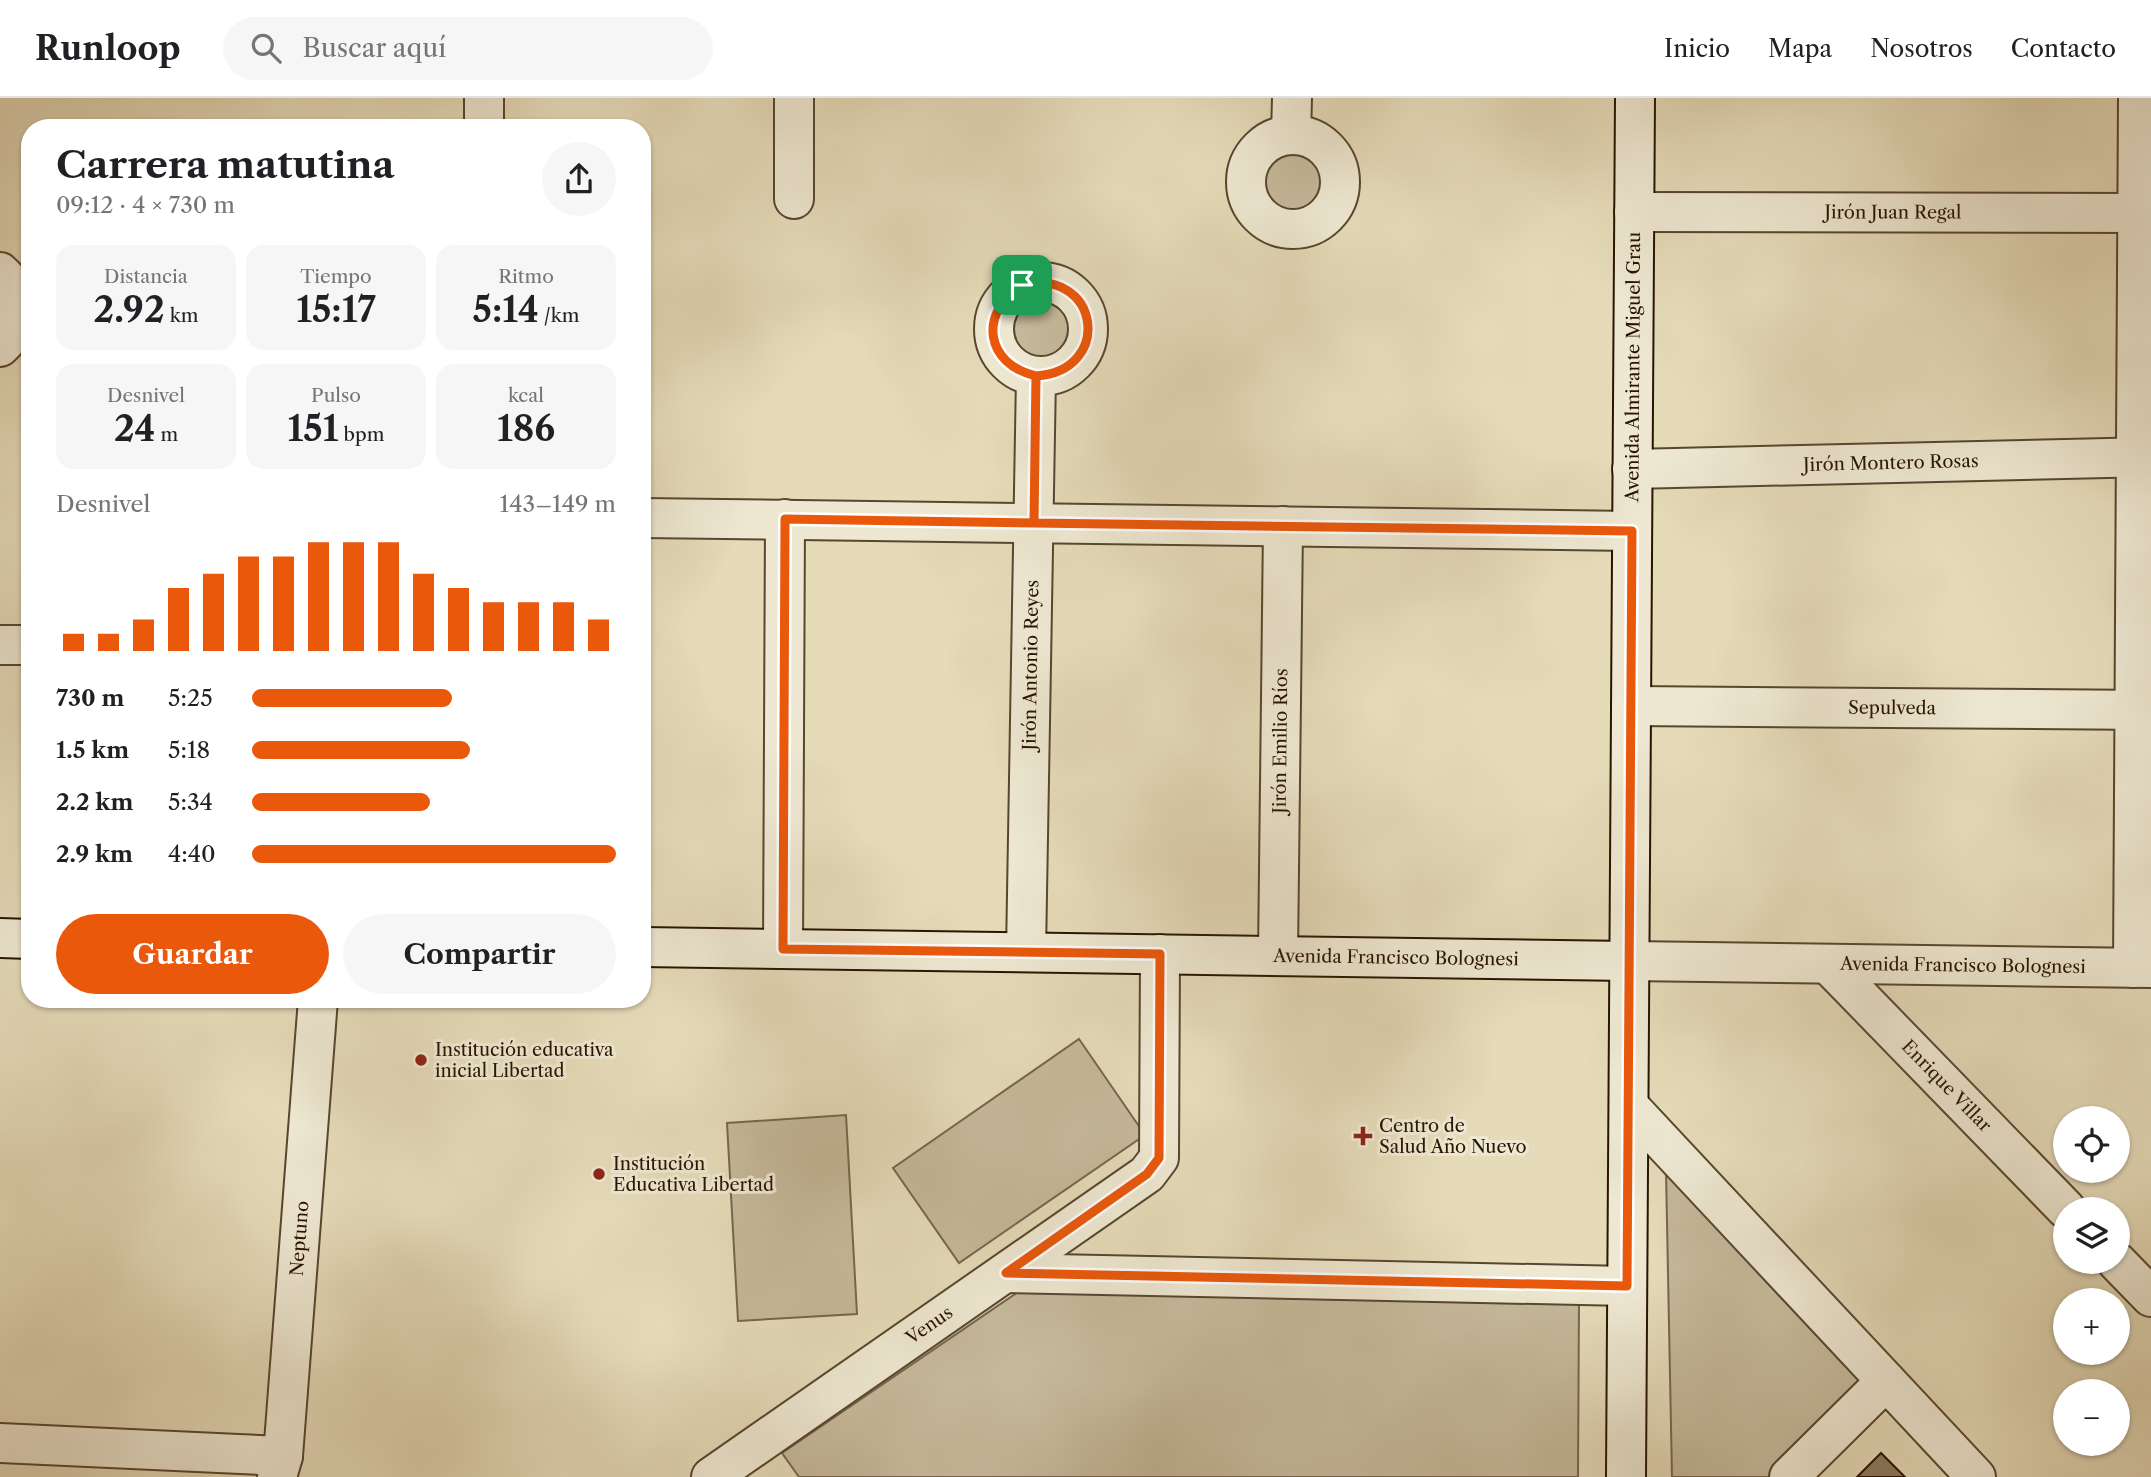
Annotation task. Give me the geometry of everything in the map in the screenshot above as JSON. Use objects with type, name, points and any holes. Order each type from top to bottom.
[{"type":"street","points":[[484,98],[484,119]]},
{"type":"street","points":[[794,98],[794,199]]},
{"type":"street","name":"Avenida Almirante Miguel Grau","points":[[1626,1477],[1635,98]]},
{"type":"street","points":[[2138,98],[2144,213],[2145,974]]},
{"type":"street","name":"Jirón Juan Regal","points":[[1634,212],[2144,213]]},
{"type":"street","points":[[0,272],[10,281],[17,295],[19,311],[16,326],[8,340],[0,346]]},
{"type":"street","name":"Jirón Antonio Reyes","points":[[1026,952],[1036,376]]},
{"type":"street","name":"Jirón Montero Rosas","points":[[1632,469],[2143,457]]},
{"type":"street","points":[[651,518],[1632,531]]},
{"type":"street","points":[[783,949],[785,519]]},
{"type":"street","name":"Jirón Emilio Ríos","points":[[1278,956],[1283,526]]},
{"type":"street","points":[[0,645],[21,645]]},
{"type":"street","name":"Sepulveda","points":[[1631,706],[2143,709]]},
{"type":"street","points":[[0,938],[21,939]]},
{"type":"street","name":"Avenida Francisco Bolognesi","points":[[651,947],[1828,964],[2145,974]]},
{"type":"street","name":"Venus","points":[[736,1470],[1147,1174],[1159,1158],[1160,954]]},
{"type":"street","name":"Enrique Villar","points":[[1828,964],[2054,1197]]},
{"type":"street","name":"Neptuno","points":[[280,1467],[317,1008]]},
{"type":"street","points":[[1629,1106],[1976,1477]]},
{"type":"street","points":[[1006,1273],[1627,1286]]},
{"type":"street","points":[[2128,1274],[2151,1297]]},
{"type":"street","points":[[1789,1477],[1886,1381]]},
{"type":"street","points":[[0,1443],[280,1467]]},
{"type":"shaded area","points":[[1294,152],[1311,157],[1319,165],[1324,182],[1319,199],[1311,207],[1294,212],[1277,207],[1269,199],[1264,182],[1269,165],[1277,157]]},
{"type":"shaded area","points":[[1041,294],[1066,304],[1076,329],[1066,354],[1041,364],[1016,354],[1006,329],[1016,304]]},
{"type":"shaded area","points":[[1079,1039],[1145,1135],[959,1263],[893,1168]]},
{"type":"shaded area","points":[[846,1115],[857,1314],[738,1321],[727,1123]]},
{"type":"shaded area","points":[[1666,1171],[1865,1379],[1769,1477],[1672,1477]]},
{"type":"shaded area","points":[[1021,1290],[1579,1300],[1578,1477],[799,1477],[782,1453]]},
{"type":"building","points":[[1881,1453],[1905,1477],[1857,1477]]},
{"type":"place","name":"Institución educativa inicial Libertad","points":[[421,1060]]},
{"type":"place","name":"Centro de Salud Año Nuevo","points":[[1363,1136]]},
{"type":"place","name":"Institución Educativa Libertad","points":[[599,1174]]},
{"type":"route","points":[[1022,285],[1008,294],[999,307],[994,321],[994,337],[999,352],[1008,364],[1021,373],[1036,376],[1034,523],[785,519],[783,949],[1160,954],[1159,1158],[1147,1174],[1006,1273],[1627,1286],[1632,531],[1034,523],[1035,449],[1036,376],[1052,375],[1066,369],[1078,359],[1085,345],[1088,329],[1086,313],[1079,300],[1067,289],[1052,283],[1022,285]]}]
